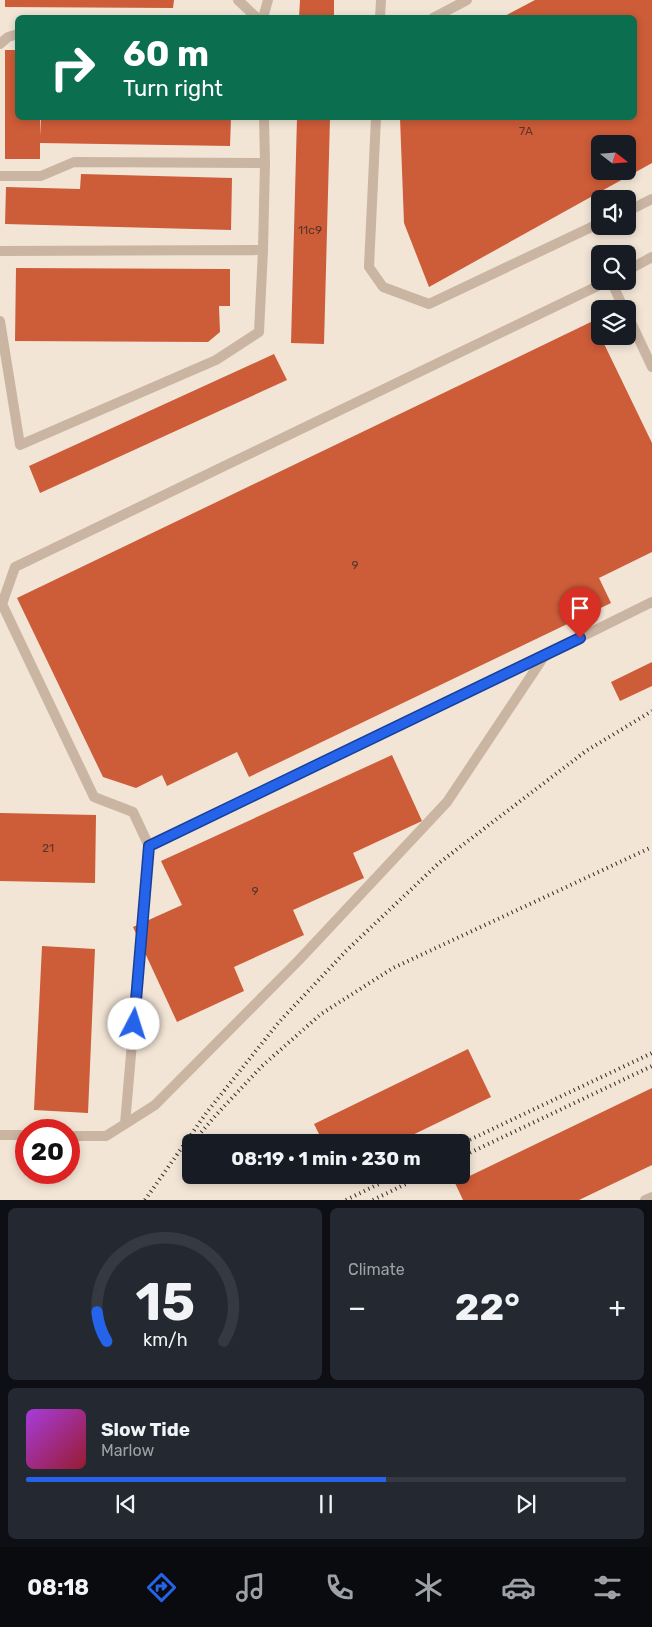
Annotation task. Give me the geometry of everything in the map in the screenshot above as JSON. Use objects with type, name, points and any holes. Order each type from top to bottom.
[{"type":"lane","points":[[238,0],[254,15]]},
{"type":"lane","points":[[264,15],[268,0]]},
{"type":"lane","points":[[380,15],[381,0]]},
{"type":"lane","points":[[439,15],[467,0]]},
{"type":"lane","points":[[0,44],[8,37],[15,35]]},
{"type":"lane","points":[[0,321],[20,445],[216,360],[260,332],[265,163],[264,120]]},
{"type":"lane","points":[[376,120],[369,267],[383,287],[429,304],[591,228]]},
{"type":"lane","points":[[0,176],[41,176],[74,162],[265,163]]},
{"type":"lane","points":[[636,207],[652,199]]},
{"type":"lane","points":[[0,250],[263,250]]},
{"type":"lane","points":[[636,266],[652,257]]},
{"type":"lane","points":[[126,1124],[149,846],[133,812],[94,797],[2,604],[15,567],[591,290]]},
{"type":"lane","points":[[636,333],[652,367]]},
{"type":"lane","points":[[149,846],[652,602]]},
{"type":"lane","points":[[80,1136],[106,1136],[155,1105],[299,960],[448,802],[545,655]]},
{"type":"lane","points":[[0,1135],[15,1135]]},
{"type":"lane","points":[[645,1200],[652,1197]]},
{"type":"building","points":[[5,0],[174,0],[173,8],[5,7]]},
{"type":"building","points":[[300,0],[334,0],[334,15],[299,15]]},
{"type":"building","points":[[535,0],[652,0],[652,163],[636,172],[636,135],[591,135],[591,180],[621,180],[603,190],[591,190],[591,197],[429,287],[404,223],[400,120],[637,120],[637,15],[507,15]]},
{"type":"building","points":[[5,50],[15,50],[15,120],[40,120],[40,136],[41,120],[231,120],[230,146],[40,143],[40,159],[5,159]]},
{"type":"building","points":[[297,120],[330,120],[324,344],[291,343]]},
{"type":"building","points":[[81,174],[232,178],[231,230],[5,224],[6,187],[80,189]]},
{"type":"building","points":[[16,268],[230,269],[230,306],[219,306],[220,332],[208,342],[15,341]]},
{"type":"building","points":[[591,322],[591,345],[605,345],[652,443],[652,552],[599,578],[611,603],[249,777],[237,752],[167,786],[162,775],[136,788],[103,777],[17,598]]},
{"type":"building","points":[[274,354],[287,380],[40,493],[29,466]]},
{"type":"building","points":[[652,662],[652,686],[620,701],[611,682]]},
{"type":"building","points":[[392,755],[422,821],[353,853],[364,878],[293,910],[304,935],[234,967],[244,991],[177,1022],[133,927],[182,905],[161,861]]},
{"type":"building","points":[[0,813],[96,815],[95,883],[0,881]]},
{"type":"building","points":[[42,946],[95,949],[88,1113],[34,1110]]},
{"type":"building","points":[[468,1049],[491,1097],[415,1134],[319,1134],[314,1124]]},
{"type":"building","points":[[652,1088],[652,1165],[579,1200],[463,1200],[455,1184],[470,1184],[470,1176]]},
{"type":"railway","points":[[145,1200],[207,1112],[279,1022],[346,951],[439,863],[586,751],[652,711]]},
{"type":"railway","points":[[200,1134],[262,1066],[321,1014],[393,968],[652,847]]},
{"type":"railway","points":[[470,1140],[652,1053]]},
{"type":"railway","points":[[470,1153],[652,1066]]},
{"type":"railway","points":[[346,1200],[379,1184]]},
{"type":"railway","points":[[373,1200],[406,1184]]},
{"type":"route","points":[[134,1024],[149,846],[580,638]]}]
